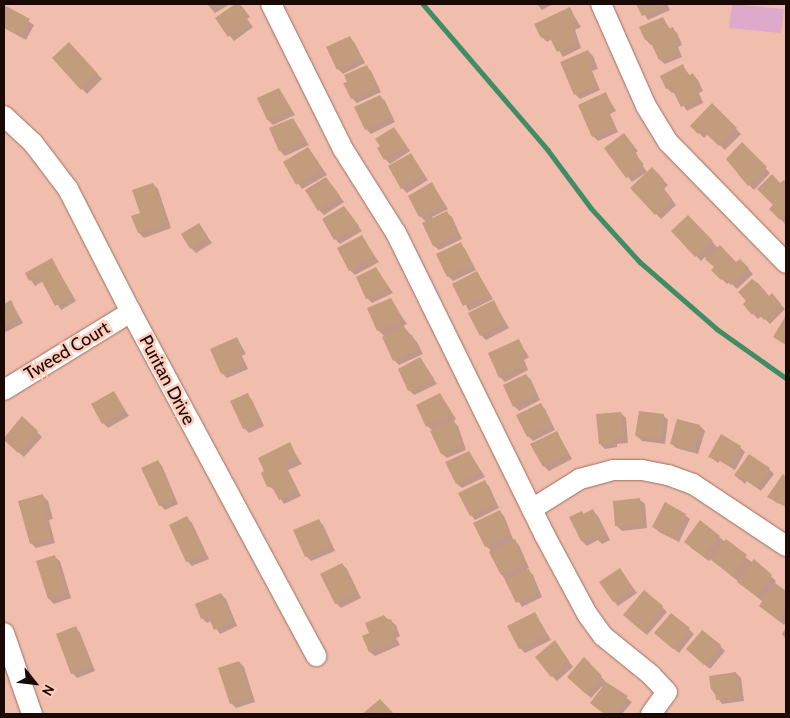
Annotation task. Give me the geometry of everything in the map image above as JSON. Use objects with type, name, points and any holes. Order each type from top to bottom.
[{"type":"street","points":[[271,4],[343,149],[396,233],[586,614],[603,636],[651,675],[667,692],[651,714]]},
{"type":"street","points":[[601,4],[646,106],[668,142],[786,264]]},
{"type":"street","name":"Puritan Drive","points":[[4,116],[33,143],[68,188],[131,312],[316,656]]},
{"type":"street","name":"Tweed Court","points":[[4,390],[131,312]]},
{"type":"street","points":[[532,509],[580,479],[613,470],[642,470],[668,475],[693,484],[786,546]]},
{"type":"street","points":[[4,633],[32,714]]},
{"type":"shaded area","points":[[732,4],[784,9],[781,33],[729,28]]},
{"type":"building","points":[[235,4],[240,4],[246,12],[243,14],[249,22],[228,37],[215,18]]},
{"type":"building","points":[[636,4],[665,4],[666,5],[642,16]]},
{"type":"building","points":[[4,5],[30,19],[21,36],[4,27]]},
{"type":"building","points":[[570,7],[577,22],[571,25],[577,43],[557,52],[548,34],[541,38],[534,24]]},
{"type":"building","points":[[663,17],[668,29],[673,27],[678,40],[674,42],[678,52],[659,60],[649,39],[645,40],[639,27]]},
{"type":"building","points":[[350,36],[361,58],[337,70],[326,47]]},
{"type":"building","points":[[69,42],[98,74],[81,90],[52,58]]},
{"type":"building","points":[[588,50],[594,64],[588,66],[596,85],[574,95],[560,62]]},
{"type":"building","points":[[683,64],[688,76],[693,73],[699,86],[695,88],[699,98],[681,107],[671,87],[666,89],[660,76]]},
{"type":"building","points":[[367,65],[377,87],[351,99],[343,83],[347,82],[344,75]]},
{"type":"building","points":[[279,88],[292,110],[267,120],[257,98]]},
{"type":"building","points":[[606,92],[612,106],[606,109],[614,127],[592,137],[578,105]]},
{"type":"building","points":[[380,95],[391,117],[365,130],[354,107]]},
{"type":"building","points":[[712,103],[737,128],[719,146],[702,130],[698,134],[690,126]]},
{"type":"building","points":[[293,118],[306,140],[279,151],[269,128]]},
{"type":"building","points":[[394,127],[406,145],[384,160],[377,148],[380,146],[375,139]]},
{"type":"building","points":[[624,133],[634,146],[630,148],[633,153],[635,151],[643,166],[626,178],[604,148]]},
{"type":"building","points":[[742,142],[767,167],[748,186],[726,159]]},
{"type":"building","points":[[308,147],[323,169],[296,185],[283,162]]},
{"type":"building","points":[[411,153],[424,175],[401,189],[388,166]]},
{"type":"building","points":[[652,167],[664,180],[660,184],[672,199],[655,215],[630,188]]},
{"type":"building","points":[[772,174],[780,183],[784,180],[786,182],[786,214],[780,220],[769,209],[773,205],[757,189]]},
{"type":"building","points":[[326,177],[340,196],[318,211],[305,190]]},
{"type":"building","points":[[432,182],[444,204],[419,217],[408,196]]},
{"type":"building","points":[[153,183],[167,223],[138,233],[131,216],[140,213],[132,190]]},
{"type":"building","points":[[344,206],[359,226],[334,240],[322,219]]},
{"type":"building","points":[[447,211],[458,234],[433,246],[422,223]]},
{"type":"building","points":[[688,215],[713,241],[695,257],[671,231]]},
{"type":"building","points":[[199,223],[208,237],[190,249],[181,234]]},
{"type":"building","points":[[362,235],[375,257],[349,271],[337,248]]},
{"type":"building","points":[[461,242],[472,265],[447,277],[436,254]]},
{"type":"building","points":[[720,245],[736,262],[740,259],[749,268],[731,285],[724,278],[721,280],[711,270],[714,267],[705,259]]},
{"type":"building","points":[[52,258],[72,296],[55,306],[39,276],[29,281],[25,273]]},
{"type":"building","points":[[376,267],[389,288],[366,299],[356,277]]},
{"type":"building","points":[[477,271],[489,293],[463,306],[452,284]]},
{"type":"building","points":[[752,279],[769,296],[772,293],[781,304],[764,320],[756,311],[752,315],[743,304],[746,301],[738,292]]},
{"type":"building","points":[[391,298],[403,319],[377,331],[367,308]]},
{"type":"building","points":[[11,300],[19,317],[4,326],[4,304]]},
{"type":"building","points":[[494,300],[505,323],[480,336],[468,313]]},
{"type":"building","points":[[786,318],[786,345],[773,337]]},
{"type":"building","points":[[404,326],[409,337],[412,335],[419,349],[393,361],[382,337]]},
{"type":"building","points":[[237,337],[242,349],[238,351],[244,364],[221,374],[210,349]]},
{"type":"building","points":[[519,339],[525,352],[520,355],[524,365],[499,378],[488,353]]},
{"type":"building","points":[[420,357],[434,379],[408,391],[398,369]]},
{"type":"building","points":[[526,374],[536,395],[513,407],[503,385]]},
{"type":"building","points":[[114,391],[125,410],[102,424],[91,404]]},
{"type":"building","points":[[248,393],[260,421],[243,429],[230,401]]},
{"type":"building","points":[[440,393],[452,414],[426,427],[416,405]]},
{"type":"building","points":[[541,403],[551,425],[527,437],[516,415]]},
{"type":"building","points":[[639,411],[664,414],[661,439],[635,436]]},
{"type":"building","points":[[621,412],[624,438],[612,439],[613,443],[599,444],[596,414]]},
{"type":"building","points":[[22,416],[38,431],[18,453],[4,438]]},
{"type":"building","points":[[677,419],[700,425],[694,450],[670,444]]},
{"type":"building","points":[[454,420],[462,445],[441,454],[430,431]]},
{"type":"building","points":[[557,431],[568,454],[543,467],[530,444]]},
{"type":"building","points":[[721,434],[741,446],[729,466],[714,457],[713,459],[708,457]]},
{"type":"building","points":[[290,442],[298,459],[284,465],[297,490],[279,500],[271,485],[267,487],[261,473],[264,471],[258,458]]},
{"type":"building","points":[[469,451],[481,472],[456,484],[445,462]]},
{"type":"building","points":[[749,454],[770,468],[756,487],[742,477],[740,480],[734,475]]},
{"type":"building","points":[[158,460],[174,499],[159,506],[141,468]]},
{"type":"building","points":[[783,474],[786,477],[786,507],[767,497]]},
{"type":"building","points":[[485,480],[495,503],[470,516],[458,493]]},
{"type":"building","points":[[43,494],[49,514],[45,516],[51,538],[30,544],[18,501]]},
{"type":"building","points":[[640,498],[642,524],[615,526],[613,501]]},
{"type":"building","points":[[665,502],[686,514],[674,538],[652,527]]},
{"type":"building","points":[[593,509],[606,535],[596,540],[594,535],[581,541],[569,517],[582,511],[583,514]]},
{"type":"building","points":[[500,510],[510,534],[485,547],[473,523]]},
{"type":"building","points":[[187,516],[205,554],[186,562],[169,525]]},
{"type":"building","points":[[319,519],[331,545],[305,557],[293,530]]},
{"type":"building","points":[[700,520],[720,536],[704,557],[684,542]]},
{"type":"building","points":[[515,539],[525,563],[501,575],[489,552]]},
{"type":"building","points":[[726,539],[747,555],[732,576],[711,560]]},
{"type":"building","points":[[55,555],[67,593],[48,599],[36,561]]},
{"type":"building","points":[[754,559],[772,575],[756,596],[737,582]]},
{"type":"building","points":[[342,563],[357,593],[335,604],[320,574]]},
{"type":"building","points":[[620,568],[633,588],[613,602],[599,582]]},
{"type":"building","points":[[529,569],[538,592],[516,603],[505,580]]},
{"type":"building","points":[[775,583],[786,591],[786,611],[779,621],[759,606]]},
{"type":"building","points":[[644,590],[663,606],[642,631],[623,615]]},
{"type":"building","points":[[221,593],[233,621],[214,630],[208,616],[201,619],[195,604]]},
{"type":"building","points":[[535,612],[547,635],[519,649],[507,626]]},
{"type":"building","points":[[671,613],[690,628],[673,649],[654,633]]},
{"type":"building","points":[[384,615],[387,621],[391,619],[396,631],[392,633],[396,640],[369,652],[362,636],[369,633],[365,623]]},
{"type":"building","points":[[76,626],[91,666],[71,674],[56,634]]},
{"type":"building","points":[[702,630],[721,645],[704,665],[686,649]]},
{"type":"building","points":[[555,640],[569,661],[551,677],[535,657]]},
{"type":"building","points":[[584,657],[602,676],[586,694],[567,677]]},
{"type":"building","points":[[239,661],[251,697],[230,704],[218,668]]},
{"type":"building","points":[[736,672],[740,697],[716,700],[715,690],[711,690],[709,676]]},
{"type":"building","points":[[606,682],[628,696],[614,714],[604,714],[590,703]]},
{"type":"building","points":[[380,699],[394,714],[362,714]]},
{"type":"waterway","points":[[423,4],[548,150],[591,208],[640,262],[717,329],[786,378]]}]
